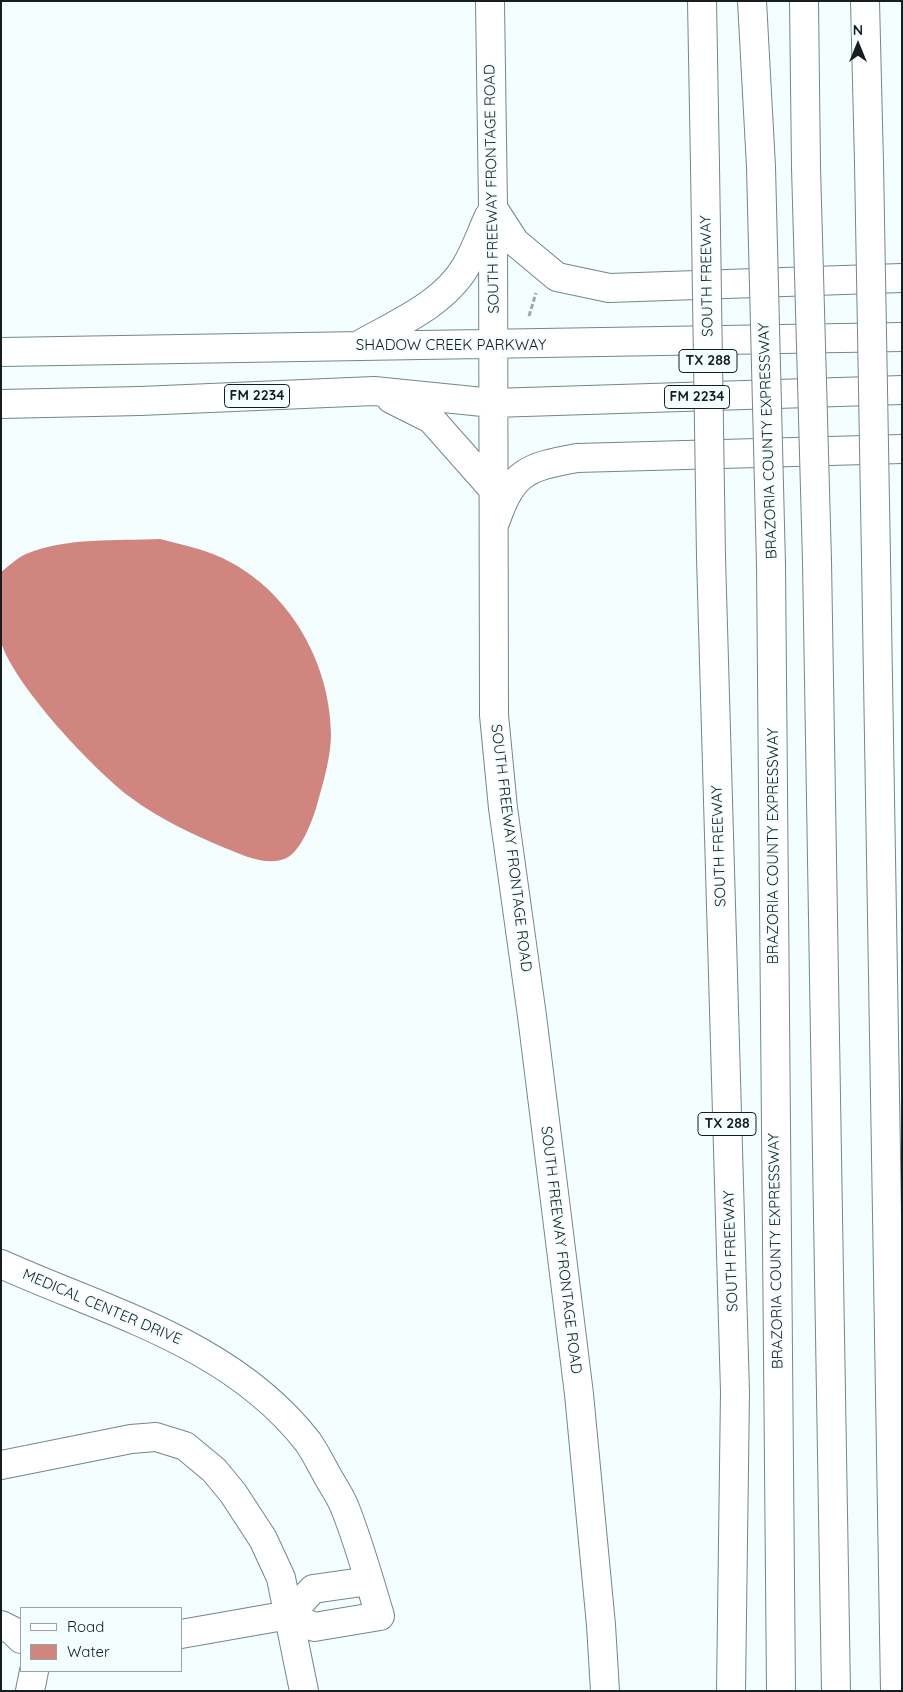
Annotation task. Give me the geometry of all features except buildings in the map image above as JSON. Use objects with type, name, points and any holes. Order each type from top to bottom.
[{"type":"main road","name":"SOUTH FREEWAY FRONTAGE ROAD","points":[[490,1],[496,733],[503,808],[532,1016],[579,1394],[601,1625],[605,1691]]},
{"type":"main road","name":"SOUTH FREEWAY","points":[[701,1],[711,557],[735,1392],[731,1691]]},
{"type":"main road","name":"BRAZORIA COUNTY EXPRESSWAY","points":[[752,1],[761,167],[771,565],[781,1691]]},
{"type":"main road","points":[[804,1],[806,167],[817,561],[836,1691]]},
{"type":"main road","points":[[865,1],[895,1691]]},
{"type":"main road","points":[[493,208],[515,242],[557,277],[609,288],[902,278]]},
{"type":"main road","points":[[358,345],[421,310],[440,296],[465,267],[493,208]]},
{"type":"main road","name":"SHADOW CREEK PARKWAY","points":[[1,352],[902,337]]},
{"type":"main road","name":"FM 2234","points":[[1,404],[140,401],[374,391],[493,403],[902,390]]},
{"type":"main road","points":[[374,391],[431,419],[493,490]]},
{"type":"main road","points":[[493,530],[502,502],[515,482],[525,472],[538,465],[576,458],[902,449]]},
{"type":"main road","name":"MEDICAL CENTER DRIVE","points":[[1,1264],[62,1291],[150,1325],[193,1346],[242,1379],[279,1409],[309,1444],[345,1507],[380,1616],[314,1627],[289,1615]]},
{"type":"main road","points":[[1,1465],[130,1439],[156,1437],[185,1446],[214,1470],[228,1487],[263,1539],[281,1578],[304,1691]]},
{"type":"main road","points":[[182,1634],[289,1615],[313,1589],[370,1582]]},
{"type":"main road","points":[[1,1625],[13,1631],[20,1638]]},
{"type":"main road","points":[[30,1691],[34,1672]]},
{"type":"path","points":[[522,318],[528,318],[536,292]]},
{"type":"water","points":[[160,539],[213,554],[252,576],[288,612],[303,634],[315,657],[329,707],[330,750],[323,785],[310,825],[296,850],[284,859],[277,861],[262,860],[232,851],[176,826],[130,797],[77,748],[39,705],[10,663],[2,645],[1,572],[20,557],[42,549],[75,542]]}]
